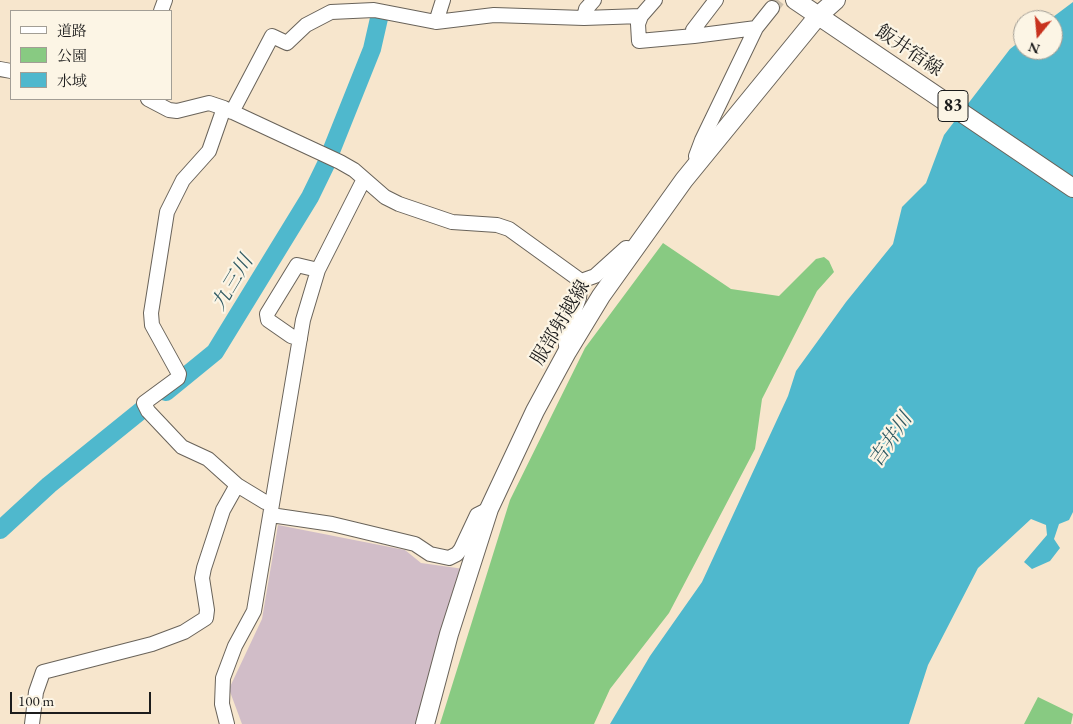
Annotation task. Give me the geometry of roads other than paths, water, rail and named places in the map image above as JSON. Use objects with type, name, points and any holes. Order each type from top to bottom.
[{"type":"main road","name":"飯井宿線","points":[[795,0],[1073,188]]},
{"type":"main road","name":"服部射越線","points":[[424,723],[449,634],[489,509],[535,411],[567,352],[634,248],[698,163],[825,20],[836,0]]},
{"type":"street","points":[[436,22],[443,0]]},
{"type":"street","points":[[584,18],[586,9],[594,0]]},
{"type":"street","points":[[655,0],[641,16],[638,24],[639,40],[694,36],[756,28]]},
{"type":"street","points":[[694,36],[692,30],[716,0]]},
{"type":"street","points":[[698,163],[696,156],[702,140],[756,28],[772,8]]},
{"type":"street","points":[[489,509],[477,515],[461,548],[456,554],[449,558],[440,558],[415,544],[272,509],[265,502],[237,485],[208,459],[182,447],[148,411],[144,403],[178,378],[179,374],[152,325],[151,313],[167,212],[183,180],[209,151],[228,110],[272,36],[287,43],[306,25],[331,12],[374,10],[436,22],[494,15],[584,18],[641,16]]},
{"type":"street","points":[[150,100],[169,110],[177,111],[209,103],[228,110],[340,162],[354,170],[385,197],[428,215],[452,222],[496,225],[509,228],[581,281]]},
{"type":"street","points":[[227,724],[222,704],[223,678],[235,646],[254,611],[300,338],[318,270],[364,180]]},
{"type":"street","points":[[581,281],[595,276],[626,248],[634,248]]},
{"type":"street","points":[[300,338],[292,336],[268,320],[267,314],[297,265],[318,270]]},
{"type":"street","points":[[567,352],[565,338],[579,298],[581,281]]},
{"type":"street","points":[[32,724],[36,692],[43,672],[152,644],[184,632],[206,618],[207,610],[202,578],[204,568],[223,510],[237,485]]},
{"type":"water","name":"吉井川","points":[[1073,2],[1073,512],[1069,520],[1059,524],[1054,539],[1060,548],[1050,561],[1032,569],[1024,562],[1047,535],[1046,525],[1031,519],[978,568],[928,665],[909,724],[610,724],[650,656],[702,582],[788,396],[796,371],[846,302],[893,244],[902,207],[926,183],[944,135],[1013,47],[1013,60],[1063,60],[1062,10]]},
{"type":"waterway","name":"九三川","points":[[330,154],[372,49],[380,14]]},
{"type":"waterway","name":"九三川","points":[[166,392],[215,352],[310,197],[328,160]]},
{"type":"waterway","name":"九三川","points":[[0,530],[49,485],[143,409]]},
{"type":"tunnel","points":[[772,8],[778,0]]}]
